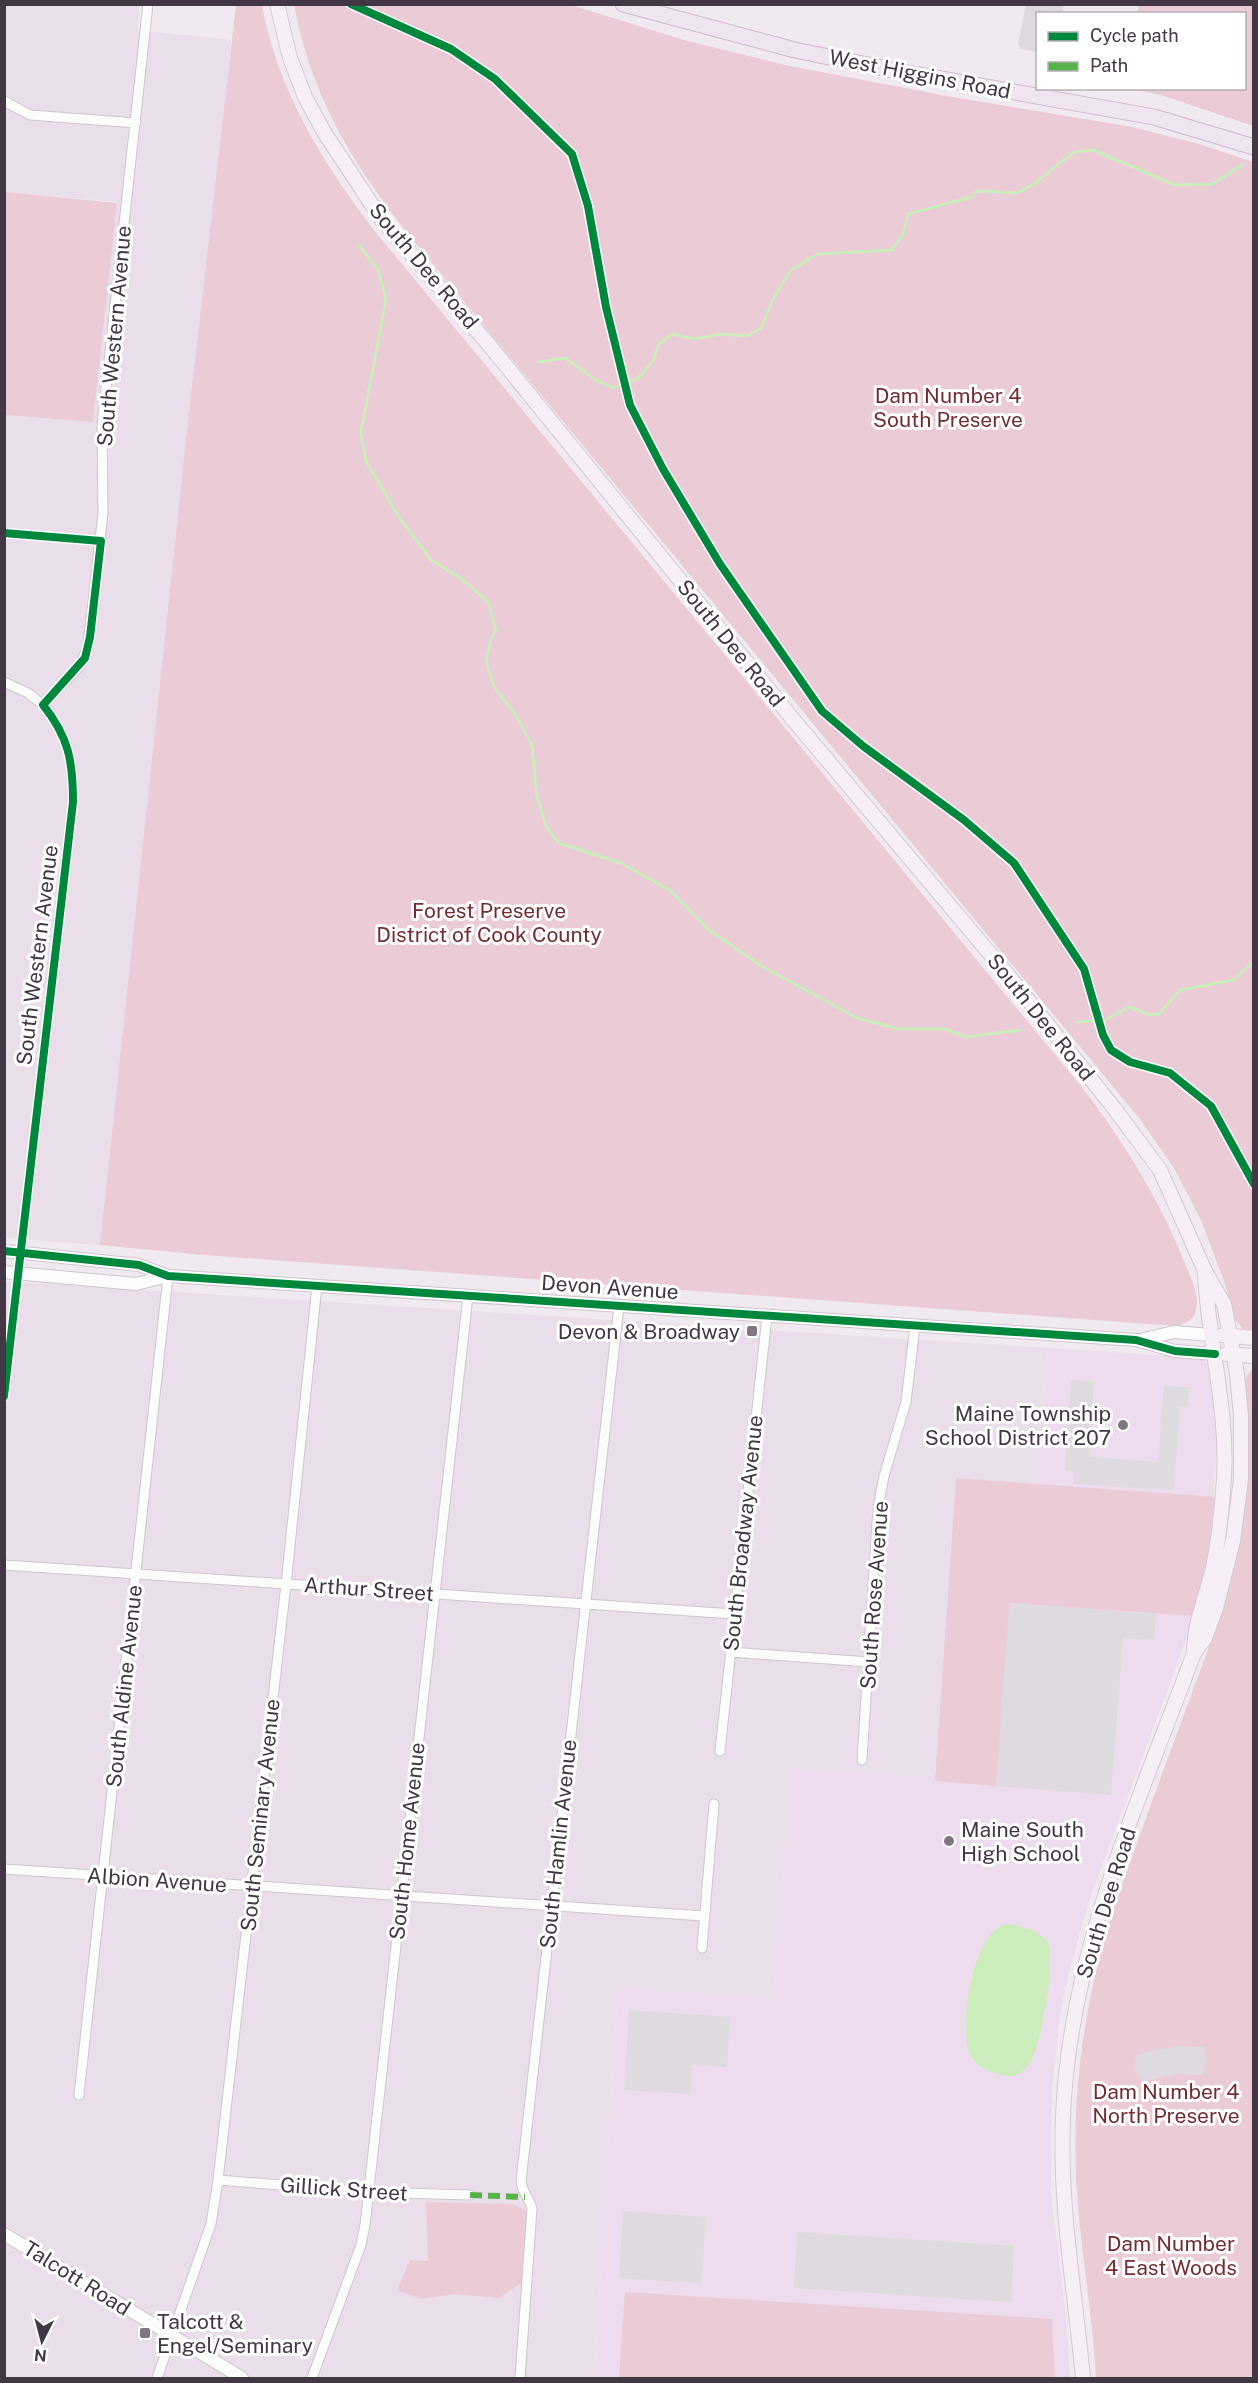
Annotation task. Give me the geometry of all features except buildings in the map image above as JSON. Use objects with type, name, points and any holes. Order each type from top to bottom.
[{"type":"main road","name":"South Dee Road","points":[[277,4],[290,58],[305,97],[324,132],[382,220],[490,346],[791,717],[1053,1031],[1114,1108],[1160,1170],[1205,1271],[1224,1304],[1239,1382],[1242,1449],[1237,1515],[1216,1608],[1205,1638],[1194,1653],[1109,1880],[1083,1968],[1072,2026],[1063,2117],[1063,2168],[1083,2379]]},
{"type":"main road","name":"West Higgins Road","points":[[623,4],[807,53],[1154,117],[1254,147]]},
{"type":"main road","name":"South Dee Road","points":[[1194,1653],[1194,1633],[1213,1567],[1224,1479],[1224,1429],[1206,1303],[1205,1271]]},
{"type":"main road","name":"Devon Avenue","points":[[1211,1335],[1254,1338]]},
{"type":"main road","name":"Devon Avenue","points":[[1215,1354],[1254,1356]]},
{"type":"street","name":"South Western Avenue","points":[[4,1396],[73,802],[69,747],[63,733],[44,705],[85,658],[90,637],[101,541],[102,425],[148,4]]},
{"type":"street","points":[[4,101],[30,115],[136,123]]},
{"type":"street","points":[[4,532],[101,541]]},
{"type":"street","points":[[4,682],[28,693],[44,705]]},
{"type":"street","name":"Devon Avenue","points":[[4,1251],[140,1265],[168,1276],[1136,1340],[1175,1351],[1215,1354]]},
{"type":"street","name":"Devon Avenue","points":[[4,1272],[136,1284],[168,1276]]},
{"type":"street","name":"South Aldine Avenue","points":[[79,2096],[168,1276]]},
{"type":"street","name":"South Seminary Avenue","points":[[158,2379],[211,2224],[218,2180],[286,1584],[316,1286]]},
{"type":"street","name":"South Home Avenue","points":[[312,2379],[364,2235],[468,1296]]},
{"type":"street","name":"South Hamlin Avenue","points":[[520,2379],[532,2209],[531,2202],[521,2189],[521,2181],[619,1306]]},
{"type":"street","name":"South Broadway Avenue","points":[[720,1751],[767,1316]]},
{"type":"street","name":"South Rose Avenue","points":[[862,1760],[878,1508],[884,1476],[906,1402],[915,1326]]},
{"type":"street","name":"Devon Avenue","points":[[1136,1340],[1174,1332],[1211,1335]]},
{"type":"street","name":"Arthur Street","points":[[4,1565],[734,1614]]},
{"type":"street","points":[[730,1652],[869,1662]]},
{"type":"street","points":[[702,1948],[714,1804]]},
{"type":"street","name":"Albion Avenue","points":[[4,1869],[704,1916]]},
{"type":"street","name":"Gillick Street","points":[[218,2180],[369,2192],[470,2195]]},
{"type":"street","name":"Talcott Road","points":[[4,2234],[242,2379]]},
{"type":"shaded area","points":[[5,5],[139,5],[138,30],[231,40],[216,211],[187,430],[100,1245],[5,1238],[4,415],[93,422],[117,202],[5,192]]},
{"type":"shaded area","points":[[1026,5],[1064,5],[1062,12],[1036,12],[1036,52],[1020,49],[1018,44]]},
{"type":"shaded area","points":[[4,1281],[1048,1348],[1036,1484],[956,1478],[935,1778],[792,1770],[774,1998],[618,1988],[594,2378],[5,2378]]},
{"type":"shaded area","name":"Maine South High School","points":[[1048,1348],[1203,1358],[1212,1370],[1215,1381],[1217,1447],[1210,1543],[1193,1621],[1088,1904],[1060,2015],[1052,2090],[1051,2195],[1067,2326],[1070,2378],[594,2378],[618,1988],[774,1998],[792,1769],[935,1777],[956,1478],[1036,1484]]},
{"type":"shaded area","points":[[1071,1380],[1094,1382],[1089,1457],[1158,1462],[1164,1386],[1189,1387],[1188,1407],[1180,1407],[1174,1490],[1073,1484],[1074,1472],[1065,1471]]},
{"type":"shaded area","points":[[1009,1603],[1156,1614],[1154,1640],[1123,1638],[1111,1795],[996,1786]]},
{"type":"shaded area","points":[[1008,1924],[1028,1929],[1042,1936],[1049,1949],[1050,1962],[1047,1999],[1035,2051],[1025,2069],[1017,2075],[1010,2076],[985,2069],[975,2062],[969,2052],[966,2039],[968,2001],[978,1959],[986,1942],[996,1930]]},
{"type":"shaded area","points":[[629,2010],[730,2017],[727,2067],[692,2065],[690,2094],[624,2090]]},
{"type":"shaded area","points":[[1180,2046],[1204,2047],[1207,2062],[1202,2075],[1175,2074],[1144,2081],[1135,2070],[1135,2056],[1153,2050]]},
{"type":"shaded area","points":[[623,2211],[706,2217],[701,2283],[619,2278]]},
{"type":"shaded area","points":[[797,2232],[1014,2246],[1011,2302],[794,2288]]},
{"type":"green space","name":"Forest Preserve District of Cook County","points":[[236,5],[262,5],[278,66],[290,95],[319,151],[373,229],[1085,1091],[1142,1175],[1176,1242],[1196,1294],[1196,1310],[1189,1321],[1176,1326],[204,1255],[100,1245],[187,430]]},
{"type":"green space","name":"Dam Number 4 South Preserve","points":[[294,5],[571,5],[684,40],[785,65],[947,96],[1132,127],[1199,144],[1253,162],[1253,1331],[1243,1329],[1235,1320],[1224,1281],[1201,1220],[1174,1168],[1139,1118],[384,203],[350,150],[322,96],[301,37]]},
{"type":"green space","points":[[1139,5],[1253,5],[1253,126],[1161,95],[1138,90],[1246,90],[1246,12],[1137,12]]},
{"type":"green space","points":[[5,192],[117,203],[93,422],[5,415]]},
{"type":"green space","name":"Dam Number 4 North Preserve","points":[[1253,1368],[1253,2378],[1096,2378],[1076,2169],[1077,2094],[1086,2019],[1113,1910],[1214,1634],[1234,1565],[1243,1518],[1248,1466],[1245,1378]]},
{"type":"green space","points":[[956,1478],[1215,1497],[1210,1543],[1194,1616],[1010,1603],[996,1786],[935,1781]]},
{"type":"green space","points":[[426,2202],[513,2204],[527,2211],[523,2282],[499,2298],[454,2294],[421,2299],[397,2290],[410,2260],[428,2261]]},
{"type":"green space","points":[[625,2292],[1052,2319],[1055,2378],[619,2378]]},
{"type":"waterway","points":[[631,381],[638,378],[653,361],[659,344],[672,334],[694,339],[722,334],[747,336],[761,328],[775,295],[791,270],[818,254],[892,250],[903,234],[908,214],[971,197],[977,191],[1017,193],[1034,184],[1074,152],[1093,150],[1175,185],[1212,184],[1242,165]]},
{"type":"waterway","points":[[359,245],[378,270],[386,299],[361,432],[366,461],[399,517],[431,560],[463,580],[488,602],[496,630],[486,662],[494,687],[515,714],[532,745],[537,797],[546,826],[559,843],[621,863],[671,891],[709,930],[760,965],[857,1018],[898,1029],[945,1029],[966,1037],[1020,1030]]},
{"type":"waterway","points":[[538,362],[565,358],[596,380],[614,388],[618,386]]},
{"type":"waterway","points":[[1077,1022],[1105,1020],[1129,1007],[1150,1015],[1159,1014],[1180,990],[1233,980],[1254,961]]},
{"type":"marked path","points":[[470,2195],[525,2197]]},
{"type":"cycle path","points":[[351,4],[451,49],[495,79],[572,154],[588,206],[606,307],[630,405],[663,469],[720,564],[822,711],[863,746],[964,820],[1014,863],[1084,969],[1103,1035],[1111,1050],[1130,1062],[1170,1073],[1211,1106],[1254,1184]]},
{"type":"cycle path","points":[[4,533],[101,541],[90,637],[85,658],[43,705],[59,728],[68,750],[73,802],[4,1396]]},
{"type":"cycle path","points":[[4,1251],[139,1265],[168,1276],[1136,1340],[1175,1351],[1215,1354]]},
{"type":"place","name":"Devon & Broadway","points":[[752,1331]]},
{"type":"place","name":"Maine Township School District 207","points":[[1123,1425]]},
{"type":"place","name":"Maine South High School","points":[[949,1841]]},
{"type":"place","name":"Talcott & Engel/Seminary","points":[[145,2333]]},
{"type":"park label","name":"Dam Number 4 East Woods","points":[[1171,2255]]}]
